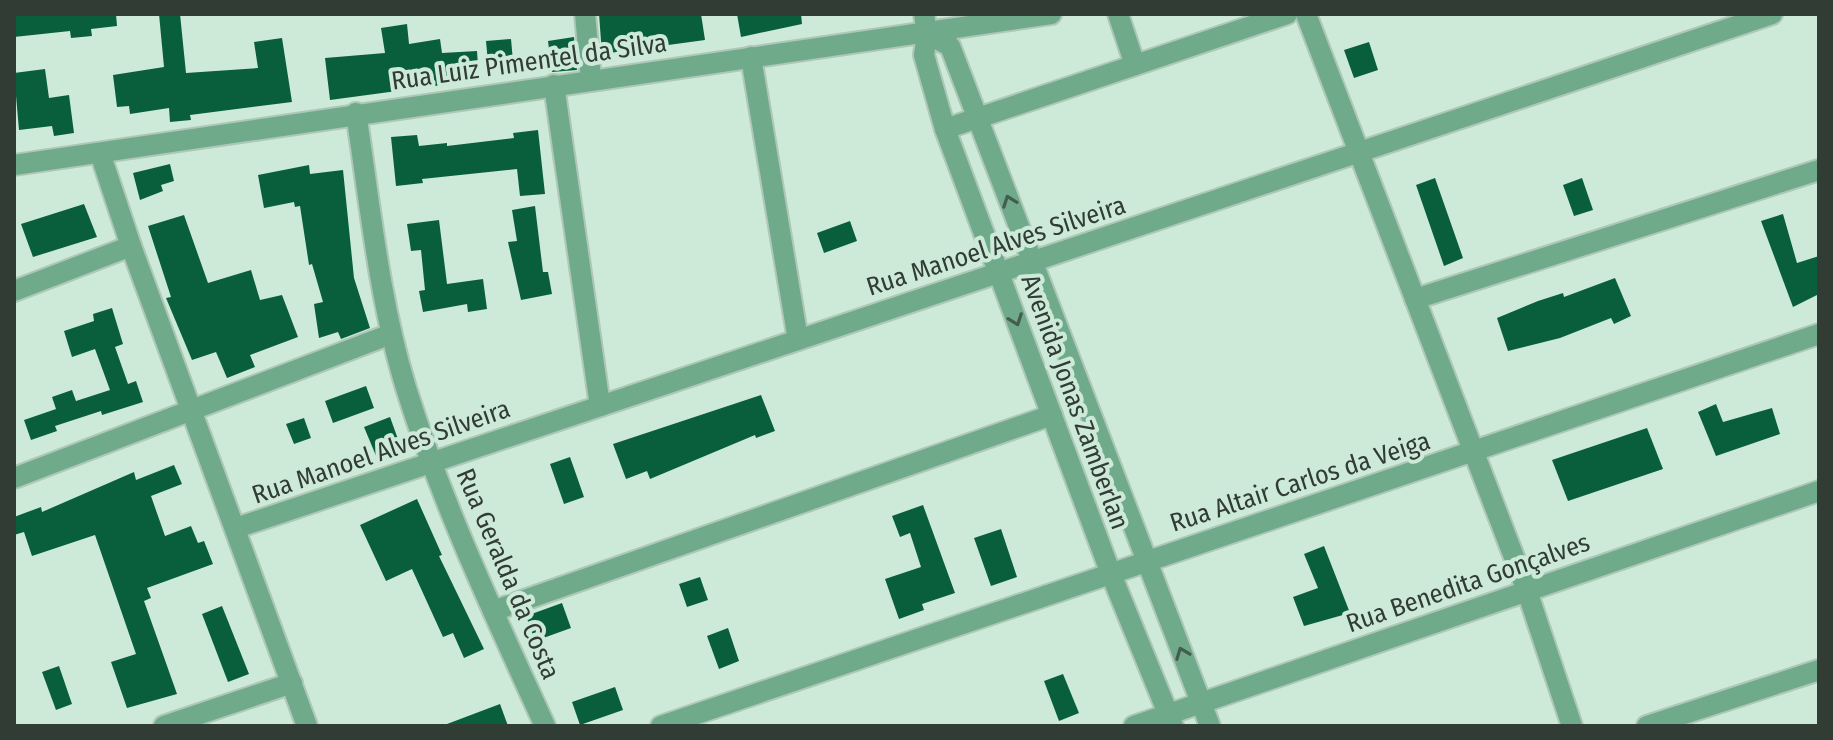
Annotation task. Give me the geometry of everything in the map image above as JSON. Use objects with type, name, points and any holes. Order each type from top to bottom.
[{"type":"street","points":[[585,14],[591,79]]},
{"type":"street","name":"Rua Luiz Pimentel da Silva","points":[[14,165],[751,57],[925,24],[1051,14]]},
{"type":"street","points":[[1118,14],[1135,65]]},
{"type":"street","points":[[945,129],[1287,14]]},
{"type":"street","points":[[1306,14],[1527,591],[1572,726]]},
{"type":"street","name":"Rua Manoel Alves Silveira","points":[[236,528],[1772,14]]},
{"type":"street","name":"Avenida Jonas Zamberlan","points":[[925,24],[950,46],[1210,726]]},
{"type":"street","name":"Avenida Jonas Zamberlan","points":[[925,24],[924,55],[945,129],[1111,574],[1171,720]]},
{"type":"street","points":[[751,57],[798,340]]},
{"type":"street","points":[[554,85],[600,406]]},
{"type":"street","name":"Rua Geralda da Costa","points":[[356,113],[391,334],[432,461],[493,611],[545,726]]},
{"type":"street","points":[[100,153],[131,246],[307,726]]},
{"type":"street","points":[[1415,299],[1819,170]]},
{"type":"street","points":[[14,291],[131,246]]},
{"type":"street","points":[[14,478],[391,334]]},
{"type":"street","name":"Rua Altair Carlos da Veiga","points":[[661,726],[1819,334]]},
{"type":"street","points":[[493,611],[1052,415]]},
{"type":"street","name":"Rua Benedita Gonçalves","points":[[1134,726],[1171,720],[1201,701],[1819,491]]},
{"type":"street","points":[[1647,726],[1819,670]]},
{"type":"street","points":[[164,726],[292,683]]},
{"type":"building","points":[[14,14],[116,14],[117,26],[91,29],[92,36],[71,38],[70,31],[14,37]]},
{"type":"building","points":[[159,14],[180,14],[186,73],[258,68],[254,42],[282,38],[292,102],[190,115],[191,120],[170,122],[169,108],[130,114],[129,106],[117,107],[113,75],[164,67]]},
{"type":"building","points":[[599,14],[701,14],[705,40],[602,54]]},
{"type":"building","points":[[737,14],[801,14],[802,24],[741,37]]},
{"type":"building","points":[[407,24],[409,44],[440,39],[442,53],[477,51],[479,80],[330,100],[325,58],[385,53],[381,28]]},
{"type":"building","points":[[574,37],[577,70],[552,72],[548,41]]},
{"type":"building","points":[[511,39],[513,61],[488,63],[486,41]]},
{"type":"building","points":[[1369,42],[1378,70],[1354,78],[1344,50]]},
{"type":"building","points":[[45,69],[49,98],[69,95],[74,133],[54,136],[52,126],[19,130],[14,73]]},
{"type":"building","points":[[538,130],[545,194],[520,196],[517,169],[422,179],[423,183],[396,186],[391,137],[417,135],[419,146],[447,143],[447,146],[514,138],[513,133]]},
{"type":"building","points":[[170,164],[174,181],[161,185],[163,191],[140,200],[133,173]]},
{"type":"building","points":[[309,165],[310,174],[343,170],[354,278],[370,328],[341,339],[338,332],[319,338],[314,304],[323,302],[312,264],[309,265],[300,206],[295,207],[294,202],[264,208],[258,175]]},
{"type":"building","points":[[1435,178],[1463,258],[1444,266],[1416,185]]},
{"type":"building","points":[[1582,178],[1593,210],[1574,216],[1563,185]]},
{"type":"building","points":[[84,204],[97,237],[33,257],[21,224]]},
{"type":"building","points":[[535,206],[543,272],[548,272],[552,294],[521,300],[508,242],[517,241],[512,210]]},
{"type":"building","points":[[1783,214],[1797,263],[1819,256],[1819,294],[1793,307],[1761,221]]},
{"type":"building","points":[[184,215],[208,283],[251,270],[260,300],[282,295],[298,337],[250,355],[255,367],[227,378],[216,352],[192,360],[166,298],[171,297],[148,226]]},
{"type":"building","points":[[439,220],[447,284],[483,279],[487,309],[468,312],[467,304],[423,312],[419,291],[425,290],[421,250],[411,251],[407,224]]},
{"type":"building","points":[[850,221],[857,241],[824,253],[817,233]]},
{"type":"building","points":[[1615,278],[1631,316],[1614,324],[1611,318],[1560,338],[1508,351],[1497,318],[1538,301],[1563,293],[1564,297]]},
{"type":"building","points":[[112,308],[123,344],[115,347],[128,384],[136,381],[143,402],[55,426],[57,431],[31,440],[24,420],[56,409],[52,397],[72,390],[76,401],[110,390],[95,349],[72,357],[64,331],[94,321],[93,314]]},
{"type":"building","points":[[366,386],[374,408],[333,423],[325,401]]},
{"type":"building","points":[[761,395],[775,431],[756,438],[755,435],[650,479],[647,471],[626,479],[613,444]]},
{"type":"building","points":[[1716,404],[1723,422],[1772,408],[1780,434],[1716,456],[1698,412]]},
{"type":"building","points":[[390,417],[403,453],[379,463],[364,427]]},
{"type":"building","points":[[304,418],[311,438],[294,444],[286,424]]},
{"type":"building","points":[[1647,428],[1663,469],[1568,501],[1552,460]]},
{"type":"building","points":[[570,457],[584,497],[564,504],[550,464]]},
{"type":"building","points":[[174,465],[182,484],[151,496],[165,536],[191,526],[198,543],[204,541],[213,564],[147,588],[151,598],[144,601],[177,694],[127,708],[111,662],[136,654],[95,535],[32,556],[24,532],[14,535],[14,517],[41,507],[42,512],[134,472],[136,480]]},
{"type":"building","points":[[417,499],[442,555],[439,556],[484,649],[464,658],[453,633],[443,637],[412,569],[386,581],[360,525]]},
{"type":"building","points":[[923,505],[955,593],[922,604],[924,610],[899,619],[885,579],[921,567],[910,533],[900,537],[892,516]]},
{"type":"building","points":[[1001,529],[1017,577],[991,586],[974,538]]},
{"type":"building","points":[[1324,546],[1350,613],[1304,626],[1293,597],[1318,588],[1304,554]]},
{"type":"building","points":[[700,577],[708,600],[687,607],[679,584]]},
{"type":"building","points":[[562,603],[571,628],[535,641],[526,616]]},
{"type":"building","points":[[222,606],[249,674],[228,682],[202,614]]},
{"type":"building","points":[[728,628],[739,661],[719,669],[707,636]]},
{"type":"building","points":[[59,666],[72,704],[56,710],[42,672]]},
{"type":"building","points":[[1063,674],[1079,713],[1059,721],[1044,681]]},
{"type":"building","points":[[615,687],[623,710],[580,725],[572,702]]},
{"type":"building","points":[[500,704],[508,726],[447,726],[447,724]]}]
